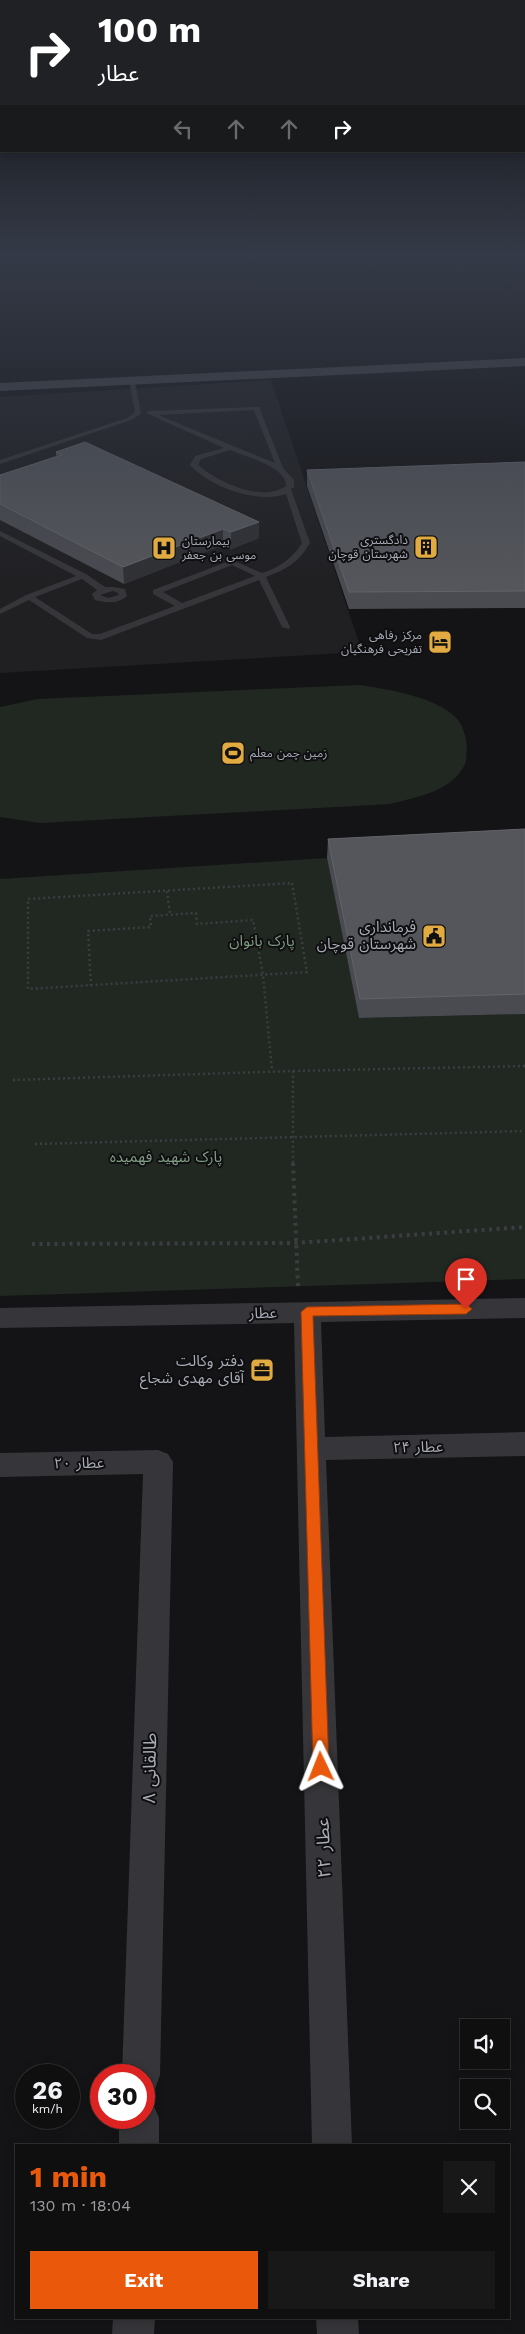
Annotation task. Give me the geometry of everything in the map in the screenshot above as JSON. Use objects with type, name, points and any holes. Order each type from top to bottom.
[{"type":"street","points":[[0,387],[506,363]]},
{"type":"street","name":"عطار","points":[[0,1318],[303,1299],[525,1308]]},
{"type":"street","name":"عطار ۲۲","points":[[303,1299],[311,1449],[332,2144]]},
{"type":"street","name":"عطار ۲۴","points":[[311,1449],[525,1444]]},
{"type":"street","name":"عطار ۲۰","points":[[0,1465],[158,1462]]},
{"type":"street","name":"طالقانی ۸","points":[[141,2064],[158,1462]]},
{"type":"street","points":[[139,2129],[139,2144]]},
{"type":"street","points":[[133,2334],[134,2319]]},
{"type":"street","points":[[337,2319],[338,2334]]},
{"type":"lane","points":[[0,462],[129,419],[140,413],[132,381]]},
{"type":"lane","points":[[29,598],[90,636],[101,637],[278,570],[297,558],[306,543],[288,490],[290,480],[280,468],[256,408],[149,413],[280,468]]},
{"type":"lane","points":[[230,448],[198,458],[194,465],[205,476],[250,492],[272,494],[288,490]]},
{"type":"lane","points":[[0,533],[83,576],[103,590]]},
{"type":"lane","points":[[182,607],[156,592],[232,562],[262,576],[286,627]]},
{"type":"lane","points":[[0,612],[83,576]]},
{"type":"path","points":[[292,883],[307,972],[28,990],[28,900],[167,891],[292,883]]},
{"type":"path","points":[[167,891],[170,914]]},
{"type":"path","points":[[91,986],[88,931],[151,927],[150,916],[170,914],[196,913],[197,924],[253,920],[263,975],[272,1071]]},
{"type":"path","points":[[13,1080],[272,1071],[525,1066]]},
{"type":"path","points":[[293,1071],[292,1137],[296,1243],[303,1299]]},
{"type":"path","points":[[35,1144],[525,1131]]},
{"type":"path","points":[[32,1244],[296,1243],[525,1228]]},
{"type":"shaded area","name":"بیمارستان موسی بن جعفر","points":[[271,380],[362,652],[0,673],[0,397]]},
{"type":"green space","name":"زمین چمن معلم","points":[[359,685],[412,695],[438,705],[449,712],[460,723],[466,742],[466,762],[459,773],[451,781],[432,792],[390,804],[40,823],[0,817],[0,707],[38,699]]},
{"type":"green space","name":"پارک شهید فهمیده","points":[[327,858],[359,1018],[525,1014],[525,1279],[0,1296],[0,879]]},
{"type":"building","points":[[85,442],[259,522],[231,532],[223,529],[123,567],[0,504],[0,475],[62,455],[56,452]]},
{"type":"building","name":"دادگستری شهرستان قوچان","points":[[525,462],[525,591],[349,592],[307,470]]},
{"type":"building","name":"فرمانداری شهرستان قوچان","points":[[525,829],[525,994],[360,999],[328,839]]},
{"type":"place","name":"دادگستری شهرستان قوچان","points":[[426,547]]},
{"type":"place","name":"بیمارستان موسی بن جعفر","points":[[164,548]]},
{"type":"place","name":"مرکز رفاهی تفریحی فرهنگیان","points":[[440,642]]},
{"type":"place","name":"زمین چمن معلم","points":[[233,753]]},
{"type":"place","name":"فرمانداری شهرستان قوچان","points":[[434,936]]},
{"type":"place","name":"دفتر وکالت آقای مهدی شجاع","points":[[262,1370]]},
{"type":"route","points":[[321,1767],[307,1312],[466,1309]]},
{"type":"park label","name":"پارک بانوان","points":[[262,941]]}]
